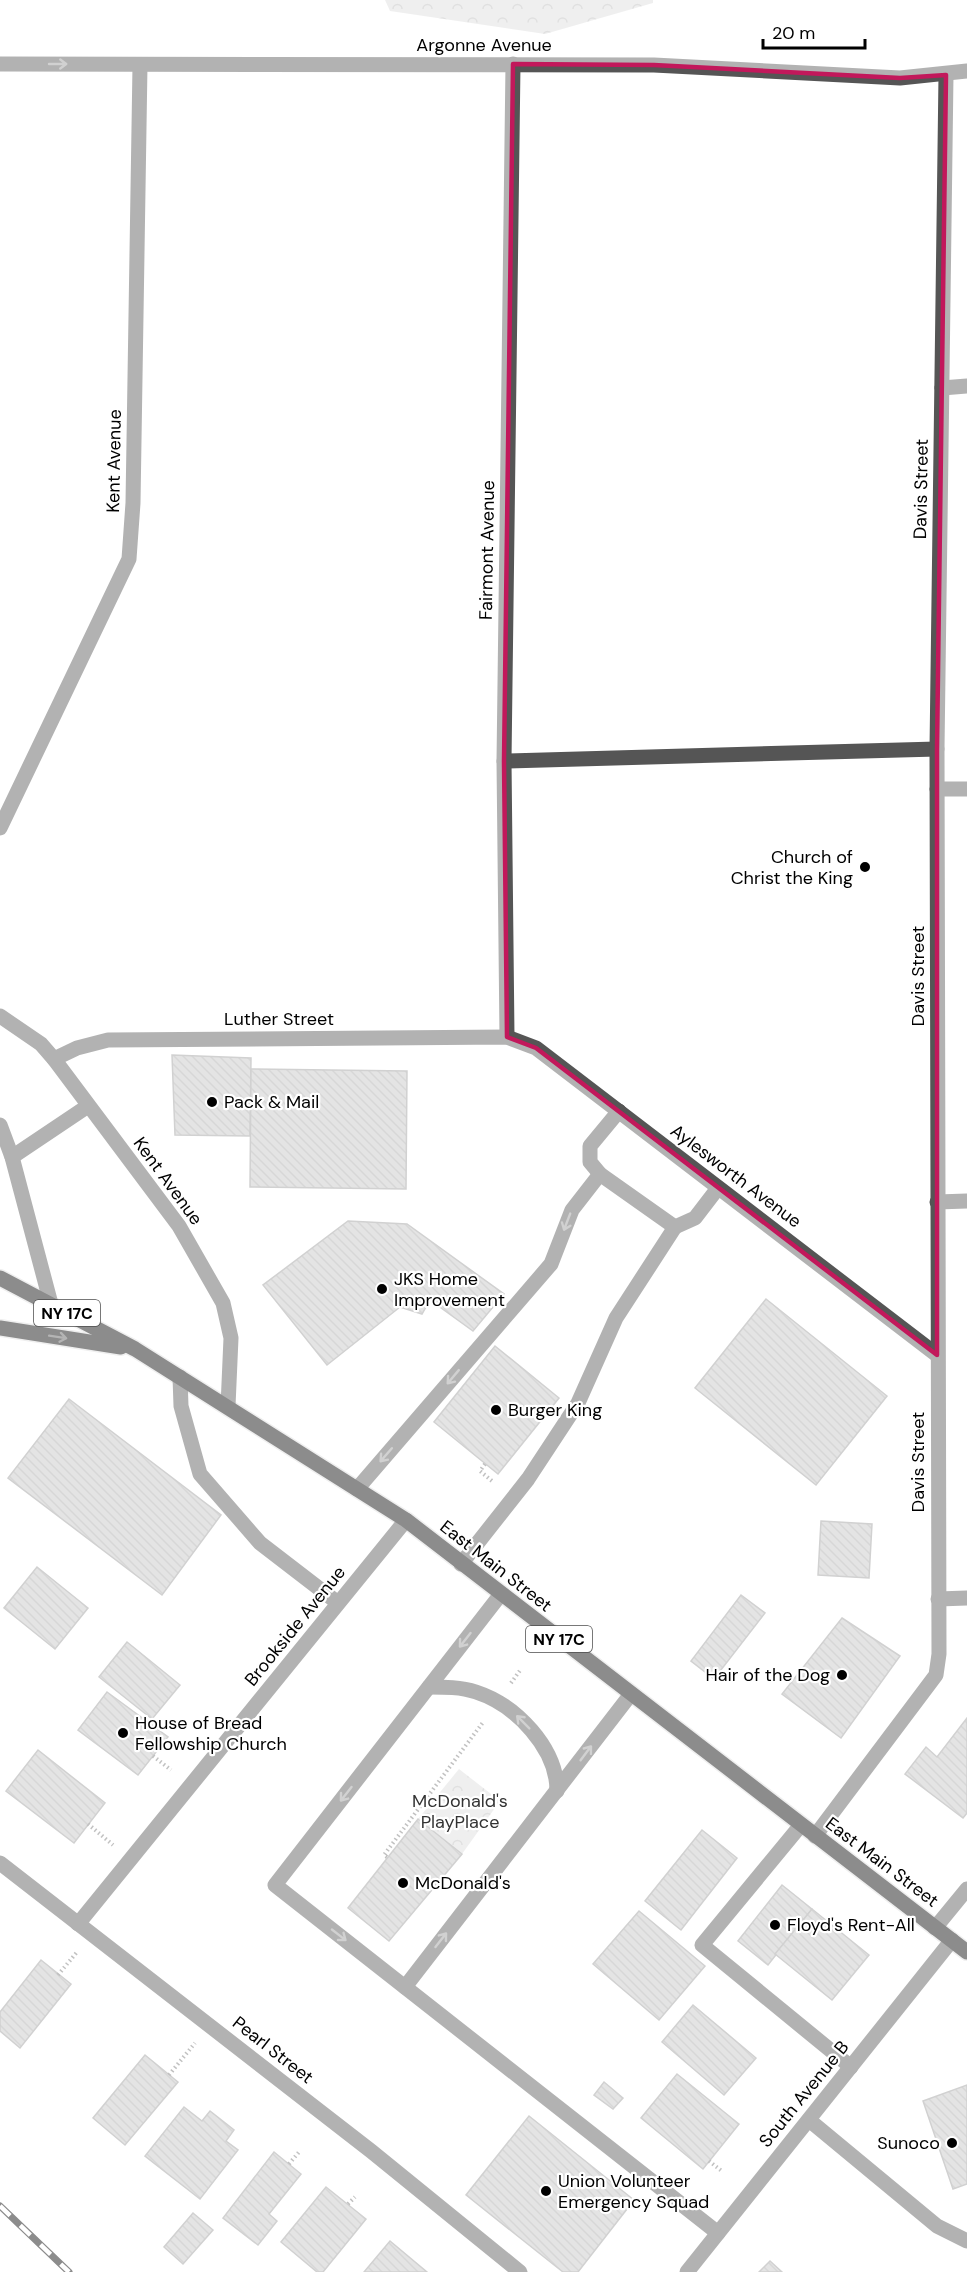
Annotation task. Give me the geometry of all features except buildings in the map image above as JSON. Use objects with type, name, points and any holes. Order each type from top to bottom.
[{"type":"main road","name":"East Main Street","points":[[0,1278],[135,1349],[406,1520],[967,1952]]},
{"type":"main road","points":[[0,1328],[135,1349]]},
{"type":"street","name":"Argonne Avenue","points":[[0,64],[654,65],[900,78],[967,71]]},
{"type":"street","name":"Fairmont Avenue","points":[[507,1037],[504,760],[513,64]]},
{"type":"street","name":"Kent Avenue","points":[[0,828],[129,559],[133,503],[140,65]]},
{"type":"street","name":"Davis Street","points":[[815,1836],[936,1675],[939,1654],[937,749],[946,75]]},
{"type":"street","points":[[942,388],[967,386]]},
{"type":"street","points":[[504,760],[937,749]]},
{"type":"street","points":[[937,789],[967,789]]},
{"type":"street","name":"Kent Avenue","points":[[0,1016],[41,1044],[54,1059],[179,1226],[223,1303],[231,1338],[228,1406]]},
{"type":"street","name":"Luther Street","points":[[54,1059],[77,1048],[108,1040],[507,1037]]},
{"type":"street","name":"Aylesworth Avenue","points":[[507,1037],[536,1048],[937,1355]]},
{"type":"street","points":[[6,1154],[88,1106]]},
{"type":"street","points":[[619,1112],[590,1146],[590,1162],[600,1174],[675,1227]]},
{"type":"street","points":[[0,1125],[6,1154],[51,1304]]},
{"type":"street","points":[[357,1489],[551,1264],[572,1210],[600,1174]]},
{"type":"street","points":[[462,1564],[528,1479],[578,1403],[616,1318],[675,1227],[695,1218],[718,1188]]},
{"type":"street","points":[[937,1202],[967,1201]]},
{"type":"street","points":[[180,1377],[181,1406],[201,1474],[260,1543],[338,1603]]},
{"type":"street","name":"Brookside Avenue","points":[[78,1924],[406,1520]]},
{"type":"street","points":[[501,1594],[275,1885],[718,2233]]},
{"type":"street","points":[[938,1599],[967,1598]]},
{"type":"street","points":[[429,1687],[474,1691],[494,1699],[516,1715],[549,1755],[557,1774],[557,1791]]},
{"type":"street","points":[[405,1987],[631,1694]]},
{"type":"street","points":[[801,1825],[702,1945],[851,2067]]},
{"type":"street","name":"Pearl Street","points":[[0,1863],[520,2272]]},
{"type":"street","points":[[936,1928],[967,1889]]},
{"type":"street","name":"South Avenue B","points":[[687,2272],[952,1940]]},
{"type":"street","points":[[809,2120],[938,2226],[967,2241]]},
{"type":"path","points":[[485,1464],[480,1471],[492,1481]]},
{"type":"path","points":[[507,1689],[521,1670]]},
{"type":"path","points":[[387,1857],[384,1855],[470,1742],[487,1714]]},
{"type":"path","points":[[169,2075],[210,2026]]},
{"type":"path","points":[[289,2164],[299,2152]]},
{"type":"path","points":[[709,2161],[723,2172]]},
{"type":"path","points":[[348,2204],[355,2197]]},
{"type":"highlighted area","points":[[513,64],[654,65],[900,78],[946,75],[937,749],[937,1355],[536,1048],[507,1037],[504,761]]},
{"type":"green space","points":[[385,0],[653,0],[653,3],[545,34],[390,11]]},
{"type":"green space","name":"McDonald's PlayPlace","points":[[459,1769],[500,1801],[462,1854],[418,1819]]},
{"type":"railway","points":[[0,2206],[69,2272]]},
{"type":"place","name":"Church of Christ the King","points":[[865,867]]},
{"type":"place","name":"Pack & Mail","points":[[212,1102]]},
{"type":"place","name":"JKS Home Improvement","points":[[382,1289]]},
{"type":"place","name":"Burger King","points":[[496,1410]]},
{"type":"place","name":"Hair of the Dog","points":[[842,1675]]},
{"type":"place","name":"House of Bread Fellowship Church","points":[[123,1733]]},
{"type":"place","name":"McDonald's","points":[[403,1883]]},
{"type":"place","name":"Floyd's Rent-All","points":[[775,1925]]},
{"type":"place","name":"Sunoco","points":[[952,2143]]},
{"type":"place","name":"Union Volunteer Emergency Squad","points":[[546,2191]]}]
